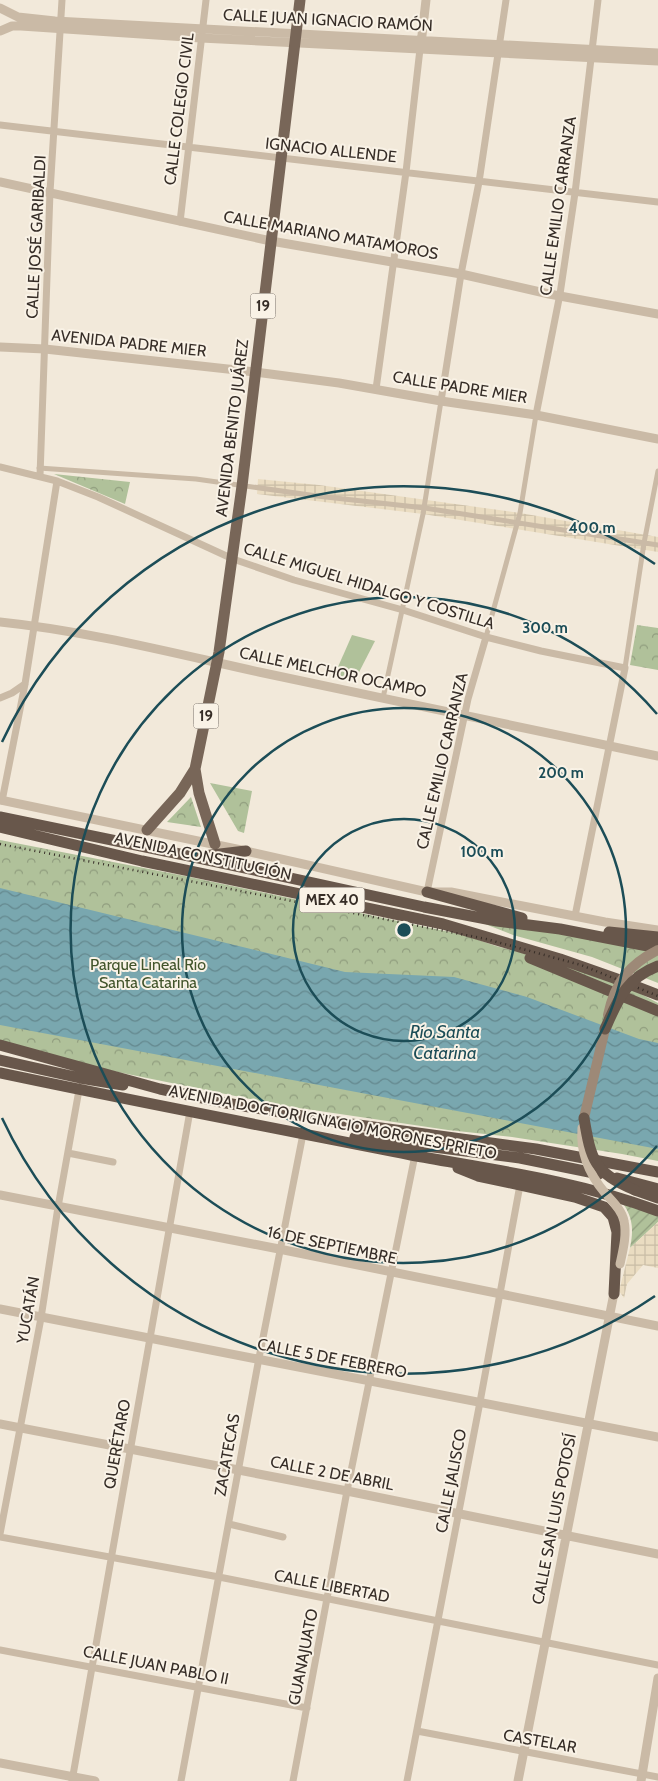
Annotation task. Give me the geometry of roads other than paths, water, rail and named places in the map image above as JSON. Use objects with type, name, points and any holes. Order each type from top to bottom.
[{"type":"highway","name":"AVENIDA CONSTITUCIÓN","points":[[1,825],[54,829],[424,907],[497,921],[560,929],[658,949]]},
{"type":"highway","name":"AVENIDA CONSTITUCIÓN","points":[[1,825],[142,861],[443,924],[614,978],[658,996]]},
{"type":"highway","points":[[54,829],[142,861]]},
{"type":"highway","points":[[194,857],[246,851]]},
{"type":"highway","points":[[427,892],[560,929],[658,938]]},
{"type":"highway","points":[[443,924],[658,1011]]},
{"type":"highway","points":[[605,1029],[625,988],[641,974],[658,966]]},
{"type":"highway","name":"AVENIDA DOCTOR IGNACIO MORONES PRIETO","points":[[0,1045],[80,1078],[190,1112],[520,1174],[630,1200],[658,1210]]},
{"type":"highway","points":[[0,1060],[80,1078]]},
{"type":"highway","name":"AVENIDA DOCTOR IGNACIO MORONES PRIETO","points":[[0,1073],[80,1078],[160,1089],[226,1103],[344,1123],[536,1149],[658,1172]]},
{"type":"highway","points":[[584,1118],[588,1145],[595,1162],[608,1177],[635,1190],[658,1198]]},
{"type":"highway","points":[[304,1134],[371,1139],[520,1158],[570,1167],[658,1189]]},
{"type":"highway","points":[[444,1160],[465,1172],[478,1176],[591,1202],[604,1207],[615,1222],[617,1232],[614,1294]]},
{"type":"main road","name":"AVENIDA BENITO JUÁREZ","points":[[147,830],[180,793],[195,769],[217,662],[233,559],[300,0]]},
{"type":"main road","name":"AVENIDA BENITO JUÁREZ","points":[[195,769],[199,793],[215,844]]},
{"type":"main road","points":[[584,1118],[612,995],[620,981],[638,962],[658,949]]},
{"type":"street","name":"CALLE JOSÉ GARIBALDI","points":[[40,472],[50,192],[62,0]]},
{"type":"street","name":"CALLE COLEGIO CIVIL","points":[[180,222],[206,0]]},
{"type":"street","points":[[376,389],[406,172],[426,0]]},
{"type":"street","points":[[383,698],[424,508],[461,274],[479,182],[506,0]]},
{"type":"street","name":"CALLE EMILIO CARRANZA","points":[[536,415],[559,296],[575,193],[598,0]]},
{"type":"street","name":"CALLE JUAN IGNACIO RAMÓN","points":[[0,8],[18,18],[61,25],[201,38],[422,40],[499,49]]},
{"type":"street","name":"CALLE JUAN IGNACIO RAMÓN","points":[[0,32],[12,26],[61,25],[202,29],[420,49],[499,49],[593,54],[658,53]]},
{"type":"street","name":"CALLE JUAN IGNACIO RAMÓN","points":[[593,54],[658,62]]},
{"type":"street","name":"IGNACIO ALLENDE","points":[[0,125],[658,202]]},
{"type":"street","name":"CALLE MARIANO MATAMOROS","points":[[0,182],[271,241],[461,274],[559,296],[658,314]]},
{"type":"street","name":"AVENIDA PADRE MIER","points":[[0,346],[45,349],[256,372]]},
{"type":"street","name":"CALLE PADRE MIER","points":[[256,372],[536,415],[658,439]]},
{"type":"street","points":[[486,637],[520,513],[536,415]]},
{"type":"street","name":"CALLE MIGUEL HIDALGO Y COSTILLA","points":[[0,467],[40,472],[233,559],[294,580],[403,610],[486,637],[541,651],[625,668]]},
{"type":"street","points":[[574,916],[625,668],[644,543],[658,471]]},
{"type":"street","points":[[40,472],[196,479],[517,521],[658,545]]},
{"type":"street","points":[[57,481],[24,684],[1,800],[215,844],[427,892],[451,892],[658,930]]},
{"type":"street","name":"CALLE MELCHOR OCAMPO","points":[[0,622],[33,625],[154,648],[658,756]]},
{"type":"street","name":"CALLE EMILIO CARRANZA","points":[[427,892],[465,716],[486,637]]},
{"type":"street","points":[[0,698],[12,693],[24,684]]},
{"type":"street","name":"YUCATÁN","points":[[0,1535],[41,1318],[80,1078]]},
{"type":"street","name":"QUERÉTARO","points":[[73,1779],[190,1112]]},
{"type":"street","name":"CALLE SAN LUIS POTOSÍ","points":[[518,1781],[625,1237],[624,1222],[620,1211],[598,1184],[587,1164],[582,1140],[584,1118]]},
{"type":"street","name":"ZACATECAS","points":[[181,1781],[279,1249],[304,1134]]},
{"type":"street","points":[[68,1153],[113,1162]]},
{"type":"street","name":"GUANAJUATO","points":[[293,1781],[347,1491],[415,1155]]},
{"type":"street","name":"CALLE JALISCO","points":[[407,1781],[520,1185]]},
{"type":"street","name":"16 DE SEPTIEMBRE","points":[[0,1195],[279,1249],[658,1326]]},
{"type":"street","name":"CALLE 5 DE FEBRERO","points":[[0,1309],[658,1437]]},
{"type":"street","name":"CALLE 2 DE ABRIL","points":[[0,1424],[347,1491],[658,1554]]},
{"type":"street","points":[[229,1524],[283,1537]]},
{"type":"street","name":"CALLE LIBERTAD","points":[[0,1535],[658,1665]]},
{"type":"street","name":"CALLE JUAN PABLO II","points":[[0,1650],[307,1708]]},
{"type":"street","points":[[641,1778],[658,1678]]},
{"type":"street","name":"CASTELAR","points":[[416,1731],[524,1752],[641,1778],[658,1777]]},
{"type":"street","points":[[0,1763],[73,1779],[95,1781]]},
{"type":"water","name":"Río Santa Catarina","points":[[0,888],[345,972],[454,977],[527,997],[639,1039],[658,1043],[658,1149],[0,1025]]},
{"type":"railway","points":[[0,844],[486,939],[581,965],[658,996]]},
{"type":"park label","name":"Parque Lineal Río Santa Catarina","points":[[148,973]]}]
